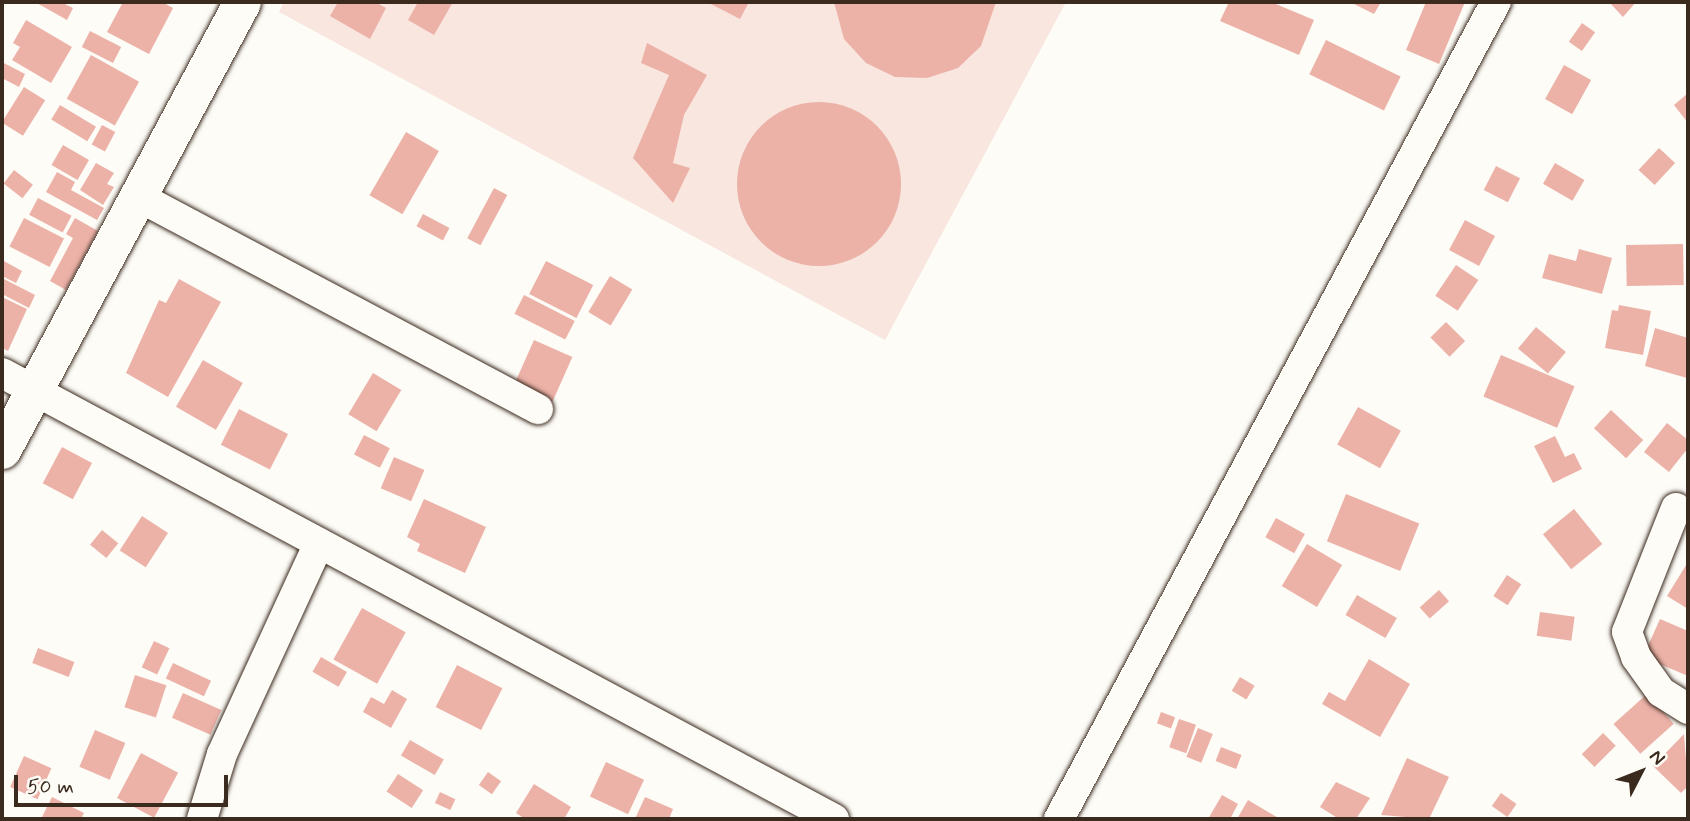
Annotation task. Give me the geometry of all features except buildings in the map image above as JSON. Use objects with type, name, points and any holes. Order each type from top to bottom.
[{"type":"street","points":[[2,450],[242,2]]},
{"type":"street","points":[[1059,819],[1496,2]]},
{"type":"street","points":[[139,197],[538,408]]},
{"type":"street","points":[[2,373],[834,819]]},
{"type":"street","points":[[1676,508],[1627,632],[1636,657],[1661,692],[1688,709]]},
{"type":"street","points":[[202,819],[222,754],[319,543]]},
{"type":"shaded area","points":[[284,2],[1066,2],[885,340],[279,12]]}]
